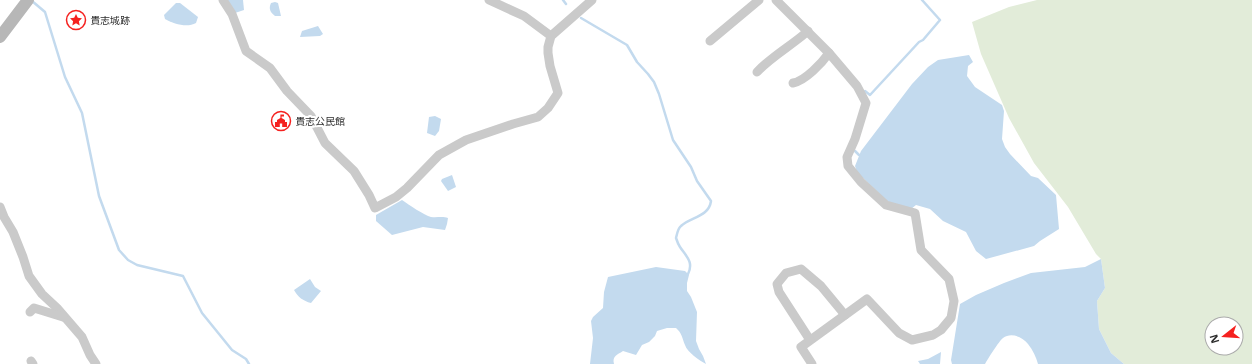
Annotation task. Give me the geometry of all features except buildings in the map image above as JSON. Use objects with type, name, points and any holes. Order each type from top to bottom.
[{"type":"main road","points":[[0,37],[27,2]]},
{"type":"street","points":[[223,0],[232,14],[246,51],[270,68],[287,91],[311,116],[325,143],[354,171],[376,208],[396,197],[407,188],[439,155],[466,140],[538,117],[548,108],[558,93],[550,66],[548,53],[551,36],[592,0]]},
{"type":"street","points":[[489,0],[524,16],[551,36]]},
{"type":"street","points":[[710,41],[759,0]]},
{"type":"street","points":[[776,0],[829,53],[857,86],[866,103],[855,139],[847,157],[848,166],[861,182],[886,205],[915,213],[921,250],[950,279],[954,300],[951,318],[941,330],[933,335],[912,340],[899,333],[867,299],[801,347],[812,364]]},
{"type":"street","points":[[757,72],[766,62],[795,43],[808,32]]},
{"type":"street","points":[[792,83],[798,82],[823,62],[829,53]]},
{"type":"street","points":[[0,207],[13,232],[29,276],[42,294],[82,337],[96,364]]},
{"type":"street","points":[[810,340],[779,292],[777,284],[786,273],[801,269],[822,286],[845,315]]},
{"type":"street","points":[[30,312],[34,308],[64,317]]},
{"type":"street","points":[[85,364],[90,355]]},
{"type":"green space","points":[[1037,0],[1252,0],[1252,364],[1124,364],[1111,353],[1099,329],[1097,301],[1105,288],[1101,259],[1096,254],[1068,207],[1034,163],[1009,118],[981,54],[972,22],[1009,7]]},
{"type":"water","points":[[226,0],[243,0],[244,10],[235,13]]},
{"type":"water","points":[[176,3],[180,3],[198,17],[196,23],[180,25],[165,19],[164,15]]},
{"type":"water","points":[[271,3],[278,3],[281,16],[275,16],[270,11]]},
{"type":"water","points":[[318,26],[323,34],[320,36],[300,37],[302,31]]},
{"type":"water","points":[[969,55],[973,62],[968,66],[967,76],[975,87],[1002,105],[1004,111],[1002,139],[1005,147],[1031,176],[1038,178],[1056,195],[1059,229],[1034,246],[986,259],[976,251],[966,232],[943,221],[930,209],[916,205],[911,209],[888,202],[857,172],[855,166],[861,151],[912,84],[928,67],[938,60]]},
{"type":"water","points":[[435,116],[441,119],[439,131],[435,136],[427,133],[429,117]]},
{"type":"water","points":[[452,175],[456,187],[448,191],[441,181],[442,179]]},
{"type":"water","points":[[402,200],[428,216],[448,218],[445,230],[423,227],[392,235],[376,221],[376,215]]},
{"type":"water","points":[[1101,259],[1105,288],[1097,301],[1099,329],[1111,353],[1124,364],[1038,364],[1033,351],[1026,341],[1020,337],[1010,335],[1001,340],[985,364],[952,364],[951,360],[960,304],[976,295],[1031,273],[1085,267]]},
{"type":"water","points":[[656,267],[685,271],[689,275],[687,291],[697,312],[696,341],[706,364],[697,359],[686,348],[681,334],[676,328],[667,328],[657,331],[655,336],[649,342],[642,345],[636,355],[623,351],[614,357],[614,364],[590,364],[593,338],[591,321],[593,317],[603,308],[604,292],[608,277]]},
{"type":"water","points":[[310,279],[315,287],[321,291],[311,303],[297,295],[294,290]]},
{"type":"water","points":[[941,352],[940,364],[920,364],[918,361],[928,359]]},
{"type":"waterway","points":[[563,0],[566,4]]},
{"type":"waterway","points":[[865,91],[870,95],[919,42],[923,40],[940,20],[922,0]]},
{"type":"waterway","points":[[32,1],[45,12],[65,77],[82,113],[99,196],[119,250],[128,260],[137,265],[183,276],[202,313],[232,350],[246,359],[249,364]]},
{"type":"waterway","points":[[581,18],[627,45],[637,62],[654,82],[673,140],[691,167],[697,181],[711,201],[710,206],[703,214],[685,223],[678,231],[676,238],[677,241],[690,263],[690,270],[688,274]]},
{"type":"waterway","points":[[855,151],[859,155]]},
{"type":"place","name":"貴志城跡","points":[[76,20]]},
{"type":"place","name":"貴志公民館","points":[[281,121]]}]
